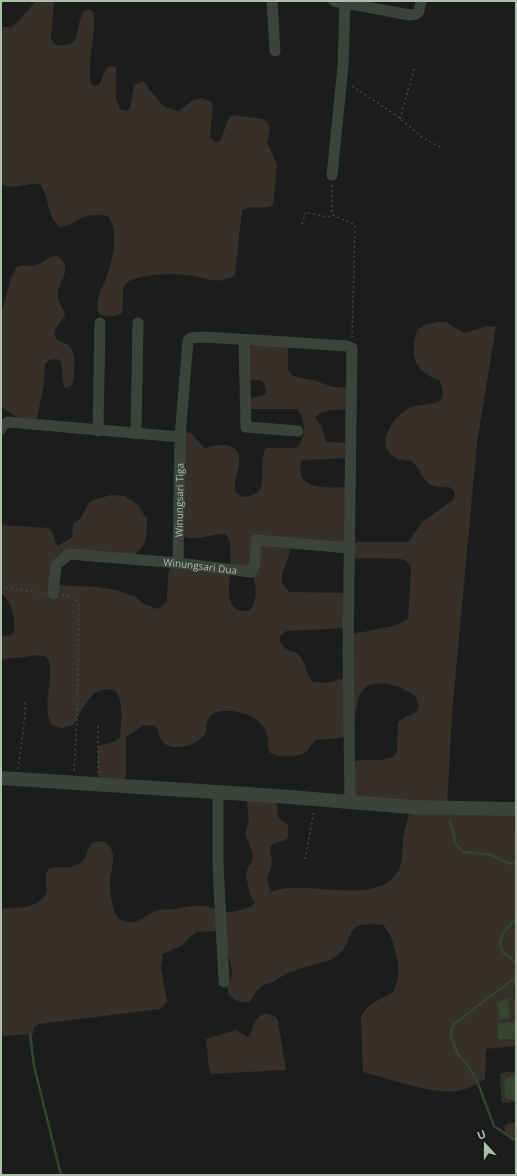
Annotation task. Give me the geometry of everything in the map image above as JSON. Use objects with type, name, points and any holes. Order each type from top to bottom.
[{"type":"street","points":[[272,1],[275,51]]},
{"type":"street","points":[[332,175],[341,80],[339,2],[410,15],[416,14],[419,11],[421,1]]},
{"type":"street","points":[[98,431],[100,323]]},
{"type":"street","points":[[136,434],[138,323]]},
{"type":"street","name":"Winungsari Tiga","points":[[178,563],[180,437],[188,342],[194,337],[347,346],[352,348]]},
{"type":"street","points":[[244,340],[246,426],[298,431]]},
{"type":"street","points":[[350,802],[348,650],[352,348]]},
{"type":"street","points":[[1,429],[2,425],[8,422],[180,437]]},
{"type":"street","name":"Winungsari Dua","points":[[53,594],[56,565],[69,554],[178,563],[251,572],[255,564],[256,540],[350,548]]},
{"type":"street","points":[[1,778],[73,781],[411,807],[516,808]]},
{"type":"street","points":[[218,792],[218,864],[224,982]]},
{"type":"path","points":[[400,119],[414,69]]},
{"type":"path","points":[[341,80],[359,90],[400,119],[422,137],[443,149]]},
{"type":"path","points":[[332,175],[333,215]]},
{"type":"path","points":[[302,224],[306,212],[327,217],[333,215],[355,225],[352,348]]},
{"type":"path","points":[[1,587],[72,596],[76,599],[79,606],[77,718],[73,781]]},
{"type":"path","points":[[17,778],[25,715],[25,701]]},
{"type":"path","points":[[98,723],[98,783]]},
{"type":"path","points":[[305,859],[316,799]]},
{"type":"shaded area","points":[[36,1],[54,1],[51,39],[56,45],[71,44],[77,36],[79,24],[84,11],[90,9],[94,13],[94,31],[90,66],[91,84],[94,86],[99,85],[107,67],[112,66],[116,68],[116,99],[120,109],[126,111],[130,108],[134,85],[143,81],[162,105],[174,110],[179,111],[193,100],[201,98],[211,102],[213,106],[210,138],[216,143],[220,141],[229,118],[232,115],[263,119],[268,123],[270,128],[267,143],[277,164],[273,205],[269,207],[253,207],[242,211],[235,275],[216,281],[179,274],[143,276],[129,281],[125,285],[123,291],[122,313],[110,316],[99,314],[97,305],[100,292],[106,279],[114,247],[114,230],[112,222],[108,216],[87,216],[69,225],[60,227],[52,218],[40,184],[10,187],[1,184],[1,27],[11,27],[17,23]]},
{"type":"shaded area","points":[[58,256],[63,261],[65,267],[64,277],[59,287],[58,298],[65,316],[56,329],[55,336],[61,342],[69,345],[73,352],[74,376],[72,385],[68,388],[64,387],[61,362],[57,359],[49,360],[45,364],[44,384],[37,418],[34,420],[17,417],[1,407],[1,314],[11,278],[17,267],[22,265],[37,265],[48,258]]},
{"type":"shaded area","points":[[446,322],[464,333],[487,326],[496,327],[477,443],[452,714],[447,808],[516,809],[514,825],[516,839],[516,986],[514,988],[516,1022],[498,1024],[498,1039],[516,1039],[516,1046],[486,1049],[485,1079],[465,1089],[457,1091],[436,1091],[363,1072],[361,1018],[363,1013],[370,1005],[393,992],[398,981],[397,957],[393,942],[387,929],[383,925],[369,924],[354,929],[342,951],[334,958],[296,970],[263,985],[256,991],[250,1002],[241,1002],[232,998],[228,992],[232,969],[221,931],[197,932],[183,945],[163,954],[161,967],[167,1002],[160,1009],[39,1024],[34,1027],[33,1034],[1,1036],[1,909],[34,905],[39,902],[47,891],[46,879],[47,872],[50,868],[73,866],[80,863],[93,842],[104,841],[112,851],[113,862],[110,880],[111,900],[118,918],[126,922],[141,920],[158,910],[204,906],[216,909],[221,913],[247,908],[255,904],[249,892],[246,874],[252,862],[253,855],[245,834],[249,821],[246,794],[277,796],[277,812],[279,818],[288,825],[288,838],[270,846],[272,866],[267,879],[271,892],[286,888],[360,890],[377,887],[390,880],[401,864],[406,824],[411,807],[350,802],[350,762],[361,760],[378,760],[394,756],[397,750],[398,722],[416,712],[419,706],[415,696],[404,689],[386,684],[373,684],[367,686],[359,695],[353,729],[342,738],[316,740],[306,752],[293,756],[283,756],[270,753],[267,735],[263,726],[254,718],[243,713],[220,711],[212,714],[208,720],[206,731],[201,739],[191,745],[178,747],[172,747],[163,742],[155,726],[144,725],[126,737],[126,785],[98,783],[98,746],[116,741],[120,738],[122,712],[120,699],[114,690],[106,689],[99,691],[93,695],[84,706],[73,725],[63,728],[53,726],[49,719],[48,710],[50,667],[48,660],[44,656],[34,655],[1,660],[1,636],[11,635],[14,632],[14,627],[11,606],[1,593],[1,525],[49,528],[58,546],[72,537],[73,524],[81,518],[88,504],[93,500],[111,495],[125,496],[137,504],[147,519],[145,541],[140,550],[131,556],[61,560],[57,585],[97,587],[115,590],[134,596],[144,604],[158,609],[167,602],[168,575],[171,563],[231,570],[230,542],[226,534],[199,538],[188,538],[183,536],[181,431],[191,433],[204,448],[219,445],[230,446],[236,450],[239,456],[239,464],[235,487],[236,492],[242,497],[257,493],[261,487],[263,459],[267,448],[296,448],[300,444],[304,435],[304,424],[297,409],[251,409],[249,399],[266,394],[264,383],[260,380],[245,380],[244,340],[288,342],[288,369],[293,376],[317,381],[332,387],[353,388],[352,409],[323,412],[315,417],[322,427],[326,442],[352,443],[351,458],[303,460],[301,462],[301,475],[309,484],[316,486],[351,487],[350,542],[408,542],[422,522],[453,500],[455,495],[454,491],[449,487],[439,487],[428,483],[413,462],[395,458],[389,453],[385,444],[388,431],[398,416],[408,409],[438,402],[443,395],[439,380],[430,377],[419,367],[414,354],[417,330],[424,325]],"holes":[[[290,543],[350,548],[349,558],[402,559],[407,562],[411,569],[408,619],[393,626],[348,635],[348,677],[327,683],[313,682],[300,656],[285,648],[281,643],[281,636],[287,631],[348,628],[349,593],[290,592],[285,586],[282,581],[282,576],[290,551]],[[231,570],[251,572],[256,592],[254,602],[249,611],[241,611],[235,608],[230,598],[229,584]],[[508,998],[510,1019],[499,1019],[497,1002]]]},
{"type":"shaded area","points":[[507,998],[509,999],[510,1019],[499,1019],[497,1002]]},
{"type":"shaded area","points":[[266,1013],[276,1017],[278,1021],[286,1070],[211,1074],[209,1069],[206,1039],[236,1030],[248,1037],[257,1018]]},
{"type":"shaded area","points":[[516,1022],[516,1039],[498,1039],[498,1023]]},
{"type":"shaded area","points":[[505,1072],[516,1072],[516,1076],[509,1076],[504,1080],[505,1097],[508,1100],[516,1100],[516,1102],[503,1103],[501,1101],[500,1074]]},
{"type":"shaded area","points":[[510,1076],[516,1076],[516,1100],[508,1100],[505,1097],[504,1080]]},
{"type":"shaded area","points":[[516,1122],[516,1141],[506,1135],[504,1126],[509,1123]]},
{"type":"waterway","points":[[450,821],[456,844],[463,852],[491,855],[508,863],[516,864]]},
{"type":"waterway","points":[[516,918],[503,934],[500,943],[503,952],[516,962]]},
{"type":"waterway","points":[[516,977],[454,1024],[450,1035],[458,1054],[467,1064],[477,1081],[494,1126],[516,1141]]},
{"type":"waterway","points":[[30,1034],[34,1066],[61,1175]]}]
